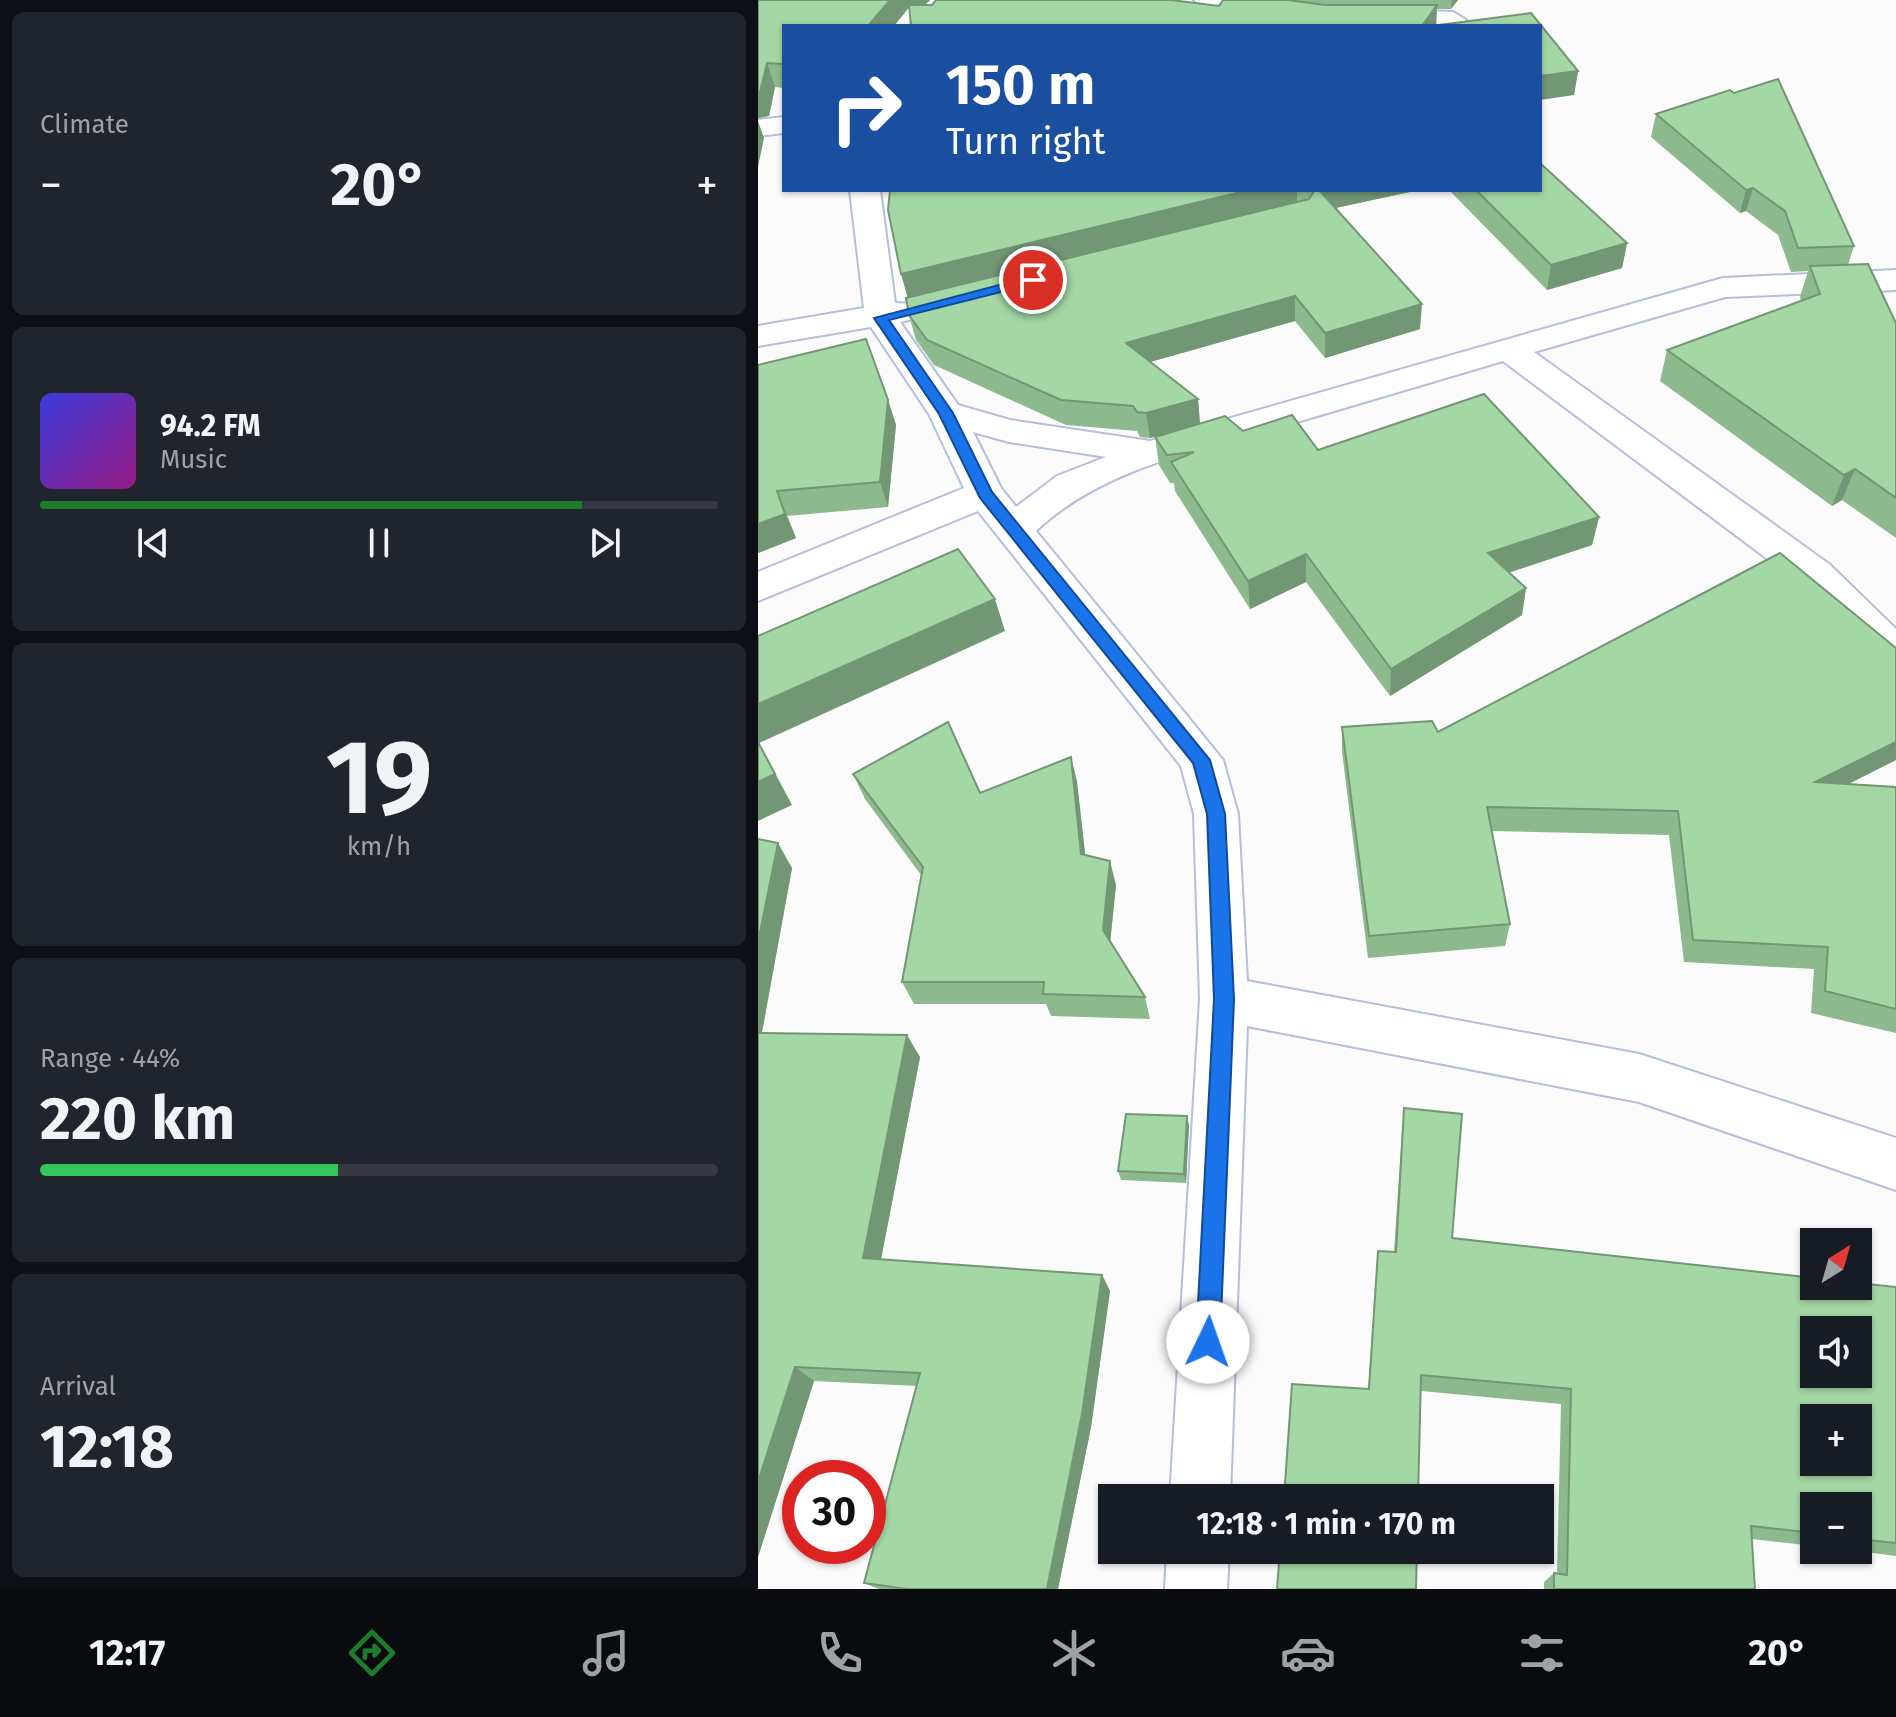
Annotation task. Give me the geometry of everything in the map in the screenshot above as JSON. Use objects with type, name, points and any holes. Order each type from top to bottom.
[{"type":"street","points":[[1207,0],[1311,15]]},
{"type":"street","points":[[1355,17],[1453,20]]},
{"type":"street","points":[[758,128],[782,125]]},
{"type":"street","points":[[865,192],[881,318],[946,413],[1000,513],[1201,760],[1216,814],[1224,999],[1201,1484]]},
{"type":"street","points":[[758,587],[1049,498],[1070,485],[1152,452],[1723,288],[1896,280]]},
{"type":"street","points":[[758,336],[881,318],[942,303]]},
{"type":"street","points":[[1508,349],[1815,574],[1896,653]]},
{"type":"street","points":[[946,413],[1009,431],[1152,452]]},
{"type":"street","points":[[1224,999],[1639,1078],[1896,1164]]},
{"type":"street","points":[[1196,1589],[1197,1564]]},
{"type":"building","points":[[758,0],[890,0],[870,24],[782,24],[782,64],[767,63],[758,92]]},
{"type":"building","points":[[936,0],[1171,0],[1219,6],[1223,0],[1288,0],[1325,5],[1437,5],[1423,24],[911,24],[909,5],[932,5]]},
{"type":"building","points":[[1531,13],[1540,24],[1446,24]]},
{"type":"building","points":[[1542,27],[1578,71],[1542,76]]},
{"type":"building","points":[[1778,79],[1854,246],[1798,248],[1785,211],[1753,188],[1746,190],[1656,114],[1730,90],[1734,93]]},
{"type":"building","points":[[1542,165],[1627,243],[1551,265],[1478,192],[1542,192]]},
{"type":"building","points":[[890,192],[1241,192],[901,274],[888,210]]},
{"type":"building","points":[[1314,192],[1321,192],[1422,304],[1325,333],[1295,296],[1126,343],[1198,399],[1146,413],[1137,412],[1133,406],[1061,400],[927,340],[909,315],[906,298],[1309,199]]},
{"type":"building","points":[[1868,264],[1896,323],[1896,498],[1855,469],[1844,475],[1667,350],[1820,294],[1810,266]]},
{"type":"building","points":[[866,339],[888,400],[880,482],[777,491],[785,514],[758,524],[758,365]]},
{"type":"building","points":[[1484,394],[1599,517],[1488,553],[1526,588],[1391,669],[1306,554],[1248,581],[1171,462],[1194,452],[1167,455],[1155,437],[1225,416],[1243,431],[1292,415],[1318,450]]},
{"type":"building","points":[[958,549],[995,599],[758,704],[758,636]]},
{"type":"building","points":[[1780,553],[1896,648],[1896,742],[1815,782],[1896,787],[1896,1009],[1825,991],[1828,947],[1693,940],[1678,811],[1487,807],[1510,924],[1369,936],[1342,727],[1432,721],[1438,732]]},
{"type":"building","points":[[948,722],[980,793],[1071,757],[1081,854],[1110,861],[1103,930],[1145,997],[1043,994],[1044,982],[902,982],[923,867],[853,774]]},
{"type":"building","points":[[758,742],[775,774],[758,782]]},
{"type":"building","points":[[758,839],[778,843],[758,942]]},
{"type":"building","points":[[758,1033],[907,1035],[863,1258],[1102,1275],[1082,1414],[1047,1589],[907,1589],[864,1583],[869,1564],[886,1564],[886,1500],[920,1373],[795,1367],[758,1482]]},
{"type":"building","points":[[1404,1108],[1462,1114],[1452,1238],[1800,1276],[1800,1300],[1872,1300],[1872,1284],[1896,1287],[1896,1543],[1872,1540],[1872,1492],[1800,1492],[1800,1531],[1751,1526],[1755,1589],[1554,1589],[1554,1573],[1567,1575],[1571,1389],[1421,1375],[1418,1484],[1285,1484],[1292,1384],[1369,1389],[1378,1251],[1396,1252]]},
{"type":"building","points":[[1126,1114],[1187,1116],[1184,1174],[1118,1171]]},
{"type":"building","points":[[1279,1564],[1417,1564],[1416,1589],[1277,1589]]},
{"type":"route","points":[[1033,280],[881,318],[946,413],[985,494],[1201,760],[1216,814],[1224,999],[1208,1342]]}]
